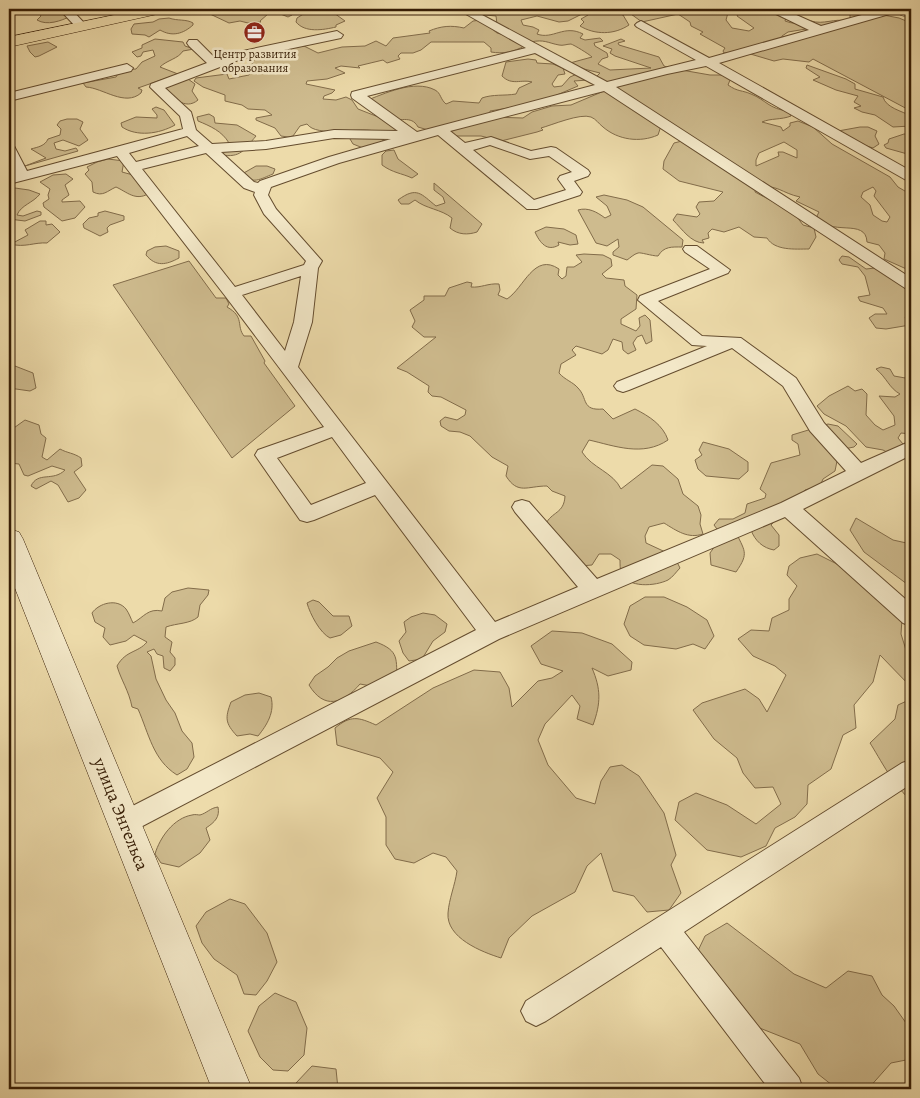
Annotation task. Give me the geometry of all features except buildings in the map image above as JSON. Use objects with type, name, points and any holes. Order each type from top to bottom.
[{"type":"main road","points":[[9,42],[162,9]]},
{"type":"street","name":"улица Энгельса","points":[[9,540],[232,1089]]},
{"type":"lane","points":[[65,9],[81,26]]},
{"type":"lane","points":[[463,9],[607,87],[911,286]]},
{"type":"lane","points":[[774,9],[819,30]]},
{"type":"lane","points":[[289,368],[303,322],[310,268],[314,261],[269,211],[261,195],[265,184],[305,168],[414,137],[607,87],[670,68],[708,62],[819,30],[905,11]]},
{"type":"lane","points":[[642,26],[911,177]]},
{"type":"lane","points":[[263,190],[249,185],[190,132],[186,116],[156,87],[238,56],[337,34]]},
{"type":"lane","points":[[193,43],[215,64]]},
{"type":"lane","points":[[414,137],[357,95],[537,49]]},
{"type":"lane","points":[[9,97],[126,68]]},
{"type":"lane","points":[[440,130],[532,206],[575,192],[565,179],[583,173],[551,151],[530,155],[491,141],[462,148]]},
{"type":"lane","points":[[9,180],[190,132]]},
{"type":"lane","points":[[133,168],[208,148],[266,145],[334,134],[386,133],[414,137]]},
{"type":"lane","points":[[9,150],[24,176]]},
{"type":"lane","points":[[120,151],[232,293],[490,633]]},
{"type":"lane","points":[[691,249],[722,270],[646,300],[698,341],[735,342],[790,382],[817,427],[859,473]]},
{"type":"lane","points":[[232,293],[310,268]]},
{"type":"lane","points":[[623,386],[735,342]]},
{"type":"lane","points":[[336,429],[264,456],[307,515],[379,486]]},
{"type":"lane","points":[[124,824],[490,633],[788,508],[911,448]]},
{"type":"lane","points":[[522,507],[594,590]]},
{"type":"lane","points":[[788,508],[911,617]]},
{"type":"lane","points":[[536,1011],[911,771]]},
{"type":"lane","points":[[664,929],[788,1089]]},
{"type":"shaded area","points":[[238,9],[273,9],[275,12],[282,9],[297,9],[292,11],[292,15],[288,17],[278,13],[268,14],[261,22],[248,23],[240,21],[229,23],[210,14]]},
{"type":"shaded area","points":[[478,9],[606,9],[623,15],[629,25],[611,32],[592,31],[580,26],[584,22],[581,19],[588,15],[584,13],[568,21],[559,22],[537,16],[521,20],[523,25],[539,30],[537,34],[548,35],[564,31],[576,31],[583,34],[580,38],[585,40],[600,38],[603,41],[594,43],[595,46],[607,53],[608,57],[602,59],[598,64],[610,70],[651,68],[615,56],[610,53],[612,49],[603,46],[621,39],[625,41],[618,43],[619,45],[659,57],[664,66],[670,68],[710,75],[732,75],[728,85],[756,96],[776,108],[788,111],[791,116],[762,122],[781,127],[783,131],[790,126],[790,123],[798,121],[813,127],[832,144],[890,177],[898,187],[910,194],[911,246],[908,246],[911,250],[911,271],[884,259],[885,253],[879,245],[867,242],[865,235],[860,230],[830,226],[817,216],[819,212],[796,201],[800,197],[775,188],[763,186],[756,187],[755,192],[794,213],[803,225],[814,228],[816,237],[809,249],[780,247],[767,238],[754,237],[739,227],[724,232],[712,229],[708,233],[709,238],[702,240],[704,243],[695,241],[673,220],[677,214],[697,217],[700,214],[696,207],[699,202],[714,201],[723,192],[679,181],[663,169],[664,161],[674,143],[682,141],[661,126],[658,135],[644,139],[629,139],[615,135],[591,117],[586,116],[566,120],[541,128],[543,130],[537,132],[501,141],[481,136],[448,136],[418,127],[412,121],[388,118],[365,101],[399,89],[418,86],[435,90],[446,104],[453,101],[479,103],[482,98],[486,97],[516,94],[519,88],[532,82],[513,82],[502,76],[506,62],[528,59],[536,60],[537,63],[553,64],[563,68],[565,74],[558,75],[552,84],[554,87],[562,86],[570,77],[577,74],[588,80],[574,81],[578,86],[538,103],[490,111],[490,117],[523,118],[532,112],[552,106],[571,105],[604,91],[593,80],[600,73],[570,63],[592,57],[585,52],[571,44],[560,45],[543,41],[531,42],[497,24],[496,16],[485,15]],"holes":[[[784,142],[797,150],[797,158],[783,152],[778,152],[779,156],[756,166],[759,153]],[[873,187],[876,191],[874,196],[890,217],[887,222],[873,215],[870,205],[861,197],[863,192]]]},
{"type":"shaded area","points":[[624,9],[729,9],[726,20],[732,28],[749,31],[754,28],[737,16],[743,13],[740,9],[764,9],[781,14],[786,18],[785,21],[790,23],[807,25],[806,29],[788,32],[782,36],[782,39],[818,31],[808,23],[811,21],[847,21],[850,19],[850,12],[843,9],[876,9],[879,11],[878,14],[899,18],[911,23],[911,111],[813,59],[809,62],[783,59],[774,61],[747,53],[724,53],[725,48],[700,34],[703,32],[691,26],[690,22],[678,14],[642,22]]},
{"type":"shaded area","points":[[58,10],[71,16],[50,23],[37,20],[41,16],[40,14]]},
{"type":"shaded area","points":[[317,11],[334,13],[345,21],[336,25],[336,27],[314,30],[304,28],[296,22],[297,18],[305,13]]},
{"type":"shaded area","points":[[169,18],[188,21],[193,23],[193,25],[177,34],[160,30],[149,37],[132,34],[131,29],[134,24]]},
{"type":"shaded area","points":[[481,20],[497,33],[514,38],[524,46],[508,52],[495,53],[491,52],[491,48],[484,42],[431,42],[421,50],[413,53],[401,53],[398,56],[400,59],[387,63],[383,60],[358,66],[360,68],[341,66],[335,68],[345,73],[327,79],[307,81],[306,84],[335,90],[324,96],[323,99],[336,100],[346,97],[352,100],[358,109],[386,120],[397,129],[385,136],[382,142],[363,148],[353,144],[350,139],[355,135],[374,131],[328,131],[312,128],[307,124],[300,126],[293,136],[281,136],[275,128],[256,120],[256,118],[272,115],[265,110],[248,109],[242,105],[225,101],[225,95],[203,87],[194,81],[196,78],[227,74],[229,79],[249,75],[250,72],[245,69],[253,63],[252,61],[266,57],[279,58],[289,56],[285,50],[289,47],[304,46],[318,53],[342,47],[365,46],[376,41],[386,46],[393,38],[430,33],[429,31],[442,27],[464,28],[473,21]]},
{"type":"shaded area","points":[[155,39],[183,42],[185,46],[194,49],[183,51],[160,67],[178,74],[138,88],[142,90],[141,93],[135,97],[128,98],[121,98],[86,87],[83,83],[116,77],[120,70],[136,69],[142,62],[155,56],[153,50],[143,52],[141,56],[137,57],[132,52]]},
{"type":"shaded area","points":[[48,42],[57,47],[35,57],[27,46]]},
{"type":"shaded area","points":[[807,65],[846,79],[855,84],[855,89],[883,97],[891,107],[911,116],[911,126],[893,127],[875,115],[854,108],[861,106],[854,102],[858,96],[836,90],[813,80],[820,77],[806,68]]},
{"type":"shaded area","points":[[188,79],[195,84],[192,91],[198,100],[193,103],[188,104],[179,101],[163,87]]},
{"type":"shaded area","points":[[156,107],[164,110],[175,125],[162,131],[148,133],[134,132],[122,127],[121,123],[136,117],[157,118],[152,109]]},
{"type":"shaded area","points":[[209,114],[214,117],[215,123],[237,125],[256,136],[242,152],[228,156],[221,155],[220,148],[229,143],[219,132],[198,121],[197,117]]},
{"type":"shaded area","points":[[77,119],[83,122],[80,129],[88,140],[79,146],[63,140],[54,143],[56,149],[65,151],[76,148],[78,151],[25,166],[46,158],[31,149],[39,147],[48,139],[60,135],[61,129],[57,125],[60,121]]},
{"type":"shaded area","points":[[868,127],[877,131],[875,136],[879,144],[873,148],[842,138],[844,133],[838,131]]},
{"type":"shaded area","points":[[904,134],[911,134],[911,155],[886,148],[884,145],[888,143],[889,139]]},
{"type":"shaded area","points":[[394,150],[398,159],[418,174],[412,178],[382,165],[382,155],[386,151]]},
{"type":"shaded area","points":[[108,159],[124,161],[122,172],[133,175],[148,194],[139,197],[116,187],[102,194],[93,192],[92,182],[85,174],[89,170],[87,167]]},
{"type":"shaded area","points":[[256,166],[267,166],[275,169],[273,174],[257,180],[250,179],[242,174]]},
{"type":"shaded area","points":[[66,174],[73,179],[65,185],[69,195],[62,202],[80,201],[85,207],[75,218],[62,221],[44,207],[43,203],[49,199],[50,189],[40,182],[53,175]]},
{"type":"shaded area","points":[[434,183],[482,224],[477,232],[467,234],[456,232],[450,228],[452,218],[448,215],[415,200],[409,204],[401,204],[398,200],[410,193],[419,193],[436,206],[445,203],[443,197],[434,190]]},
{"type":"shaded area","points":[[15,188],[40,194],[21,209],[17,215],[23,216],[37,211],[41,212],[41,215],[25,221],[9,219],[9,189]]},
{"type":"shaded area","points":[[604,195],[627,200],[643,207],[683,240],[682,247],[666,249],[658,256],[638,253],[627,260],[613,255],[613,252],[619,247],[618,239],[607,246],[596,243],[578,210],[592,211],[605,218],[611,215],[607,206],[596,197]]},
{"type":"shaded area","points":[[105,211],[124,216],[124,220],[110,225],[107,228],[108,232],[100,236],[84,228],[83,224],[89,218],[98,216],[98,213]]},
{"type":"shaded area","points":[[40,221],[46,221],[46,225],[52,224],[60,232],[47,243],[11,244],[28,235],[25,230]]},
{"type":"shaded area","points":[[546,227],[564,229],[576,235],[578,244],[570,245],[558,242],[559,245],[555,247],[547,247],[539,240],[535,232]]},
{"type":"shaded area","points":[[166,246],[179,251],[179,258],[161,264],[154,262],[146,255],[147,251],[155,247]]},
{"type":"shaded area","points":[[576,255],[603,255],[611,259],[612,266],[602,274],[606,278],[624,280],[625,286],[637,295],[636,309],[621,319],[621,324],[636,331],[640,326],[639,318],[645,315],[650,320],[652,341],[646,344],[642,335],[637,337],[633,343],[636,350],[628,354],[623,350],[622,342],[613,339],[608,350],[602,354],[576,346],[572,350],[576,355],[561,364],[559,373],[578,388],[591,408],[603,409],[613,419],[635,409],[655,422],[663,430],[668,440],[649,448],[629,449],[589,440],[582,452],[591,462],[613,478],[621,489],[652,465],[663,466],[678,479],[683,494],[698,506],[701,515],[700,524],[703,534],[687,535],[664,523],[649,527],[645,536],[646,543],[674,556],[680,568],[668,580],[656,584],[642,585],[629,581],[621,572],[620,560],[611,554],[599,554],[592,565],[580,566],[545,525],[560,509],[565,496],[552,491],[547,486],[519,488],[515,486],[506,476],[508,466],[492,457],[470,436],[460,432],[449,431],[441,426],[440,421],[445,417],[457,420],[465,415],[466,410],[441,397],[432,396],[428,392],[429,386],[397,368],[436,337],[424,337],[412,327],[415,321],[410,310],[424,300],[424,296],[445,296],[449,288],[467,282],[472,283],[471,287],[499,284],[500,290],[498,295],[507,299],[536,268],[550,265],[559,269],[558,275],[562,279],[566,276],[567,267],[574,267],[582,262]]},
{"type":"shaded area","points":[[842,256],[849,257],[866,269],[875,268],[911,289],[911,311],[905,317],[910,325],[886,329],[876,328],[869,318],[875,314],[887,314],[883,308],[860,301],[858,297],[870,295],[865,276],[858,267],[842,264],[839,260]]},
{"type":"shaded area","points":[[189,261],[216,298],[226,298],[229,304],[227,307],[236,314],[244,336],[251,336],[265,361],[264,363],[295,406],[232,458],[113,285]]},
{"type":"shaded area","points":[[9,366],[15,366],[33,373],[36,388],[30,391],[9,388]]},
{"type":"shaded area","points":[[881,367],[890,369],[894,376],[911,379],[911,434],[901,433],[898,438],[903,444],[903,452],[894,456],[883,450],[866,447],[846,426],[824,414],[817,406],[829,396],[848,386],[855,391],[862,389],[867,394],[866,415],[875,425],[883,430],[895,425],[894,416],[879,396],[895,397],[900,394],[893,389],[876,369]]},
{"type":"shaded area","points":[[25,420],[39,425],[41,434],[46,438],[42,457],[47,460],[60,449],[81,458],[82,466],[74,472],[86,490],[79,498],[68,502],[58,485],[51,481],[36,489],[31,486],[38,479],[60,474],[65,470],[52,466],[28,476],[24,475],[19,464],[9,463],[11,430]]},
{"type":"shaded area","points":[[828,424],[838,426],[857,444],[854,447],[844,449],[844,457],[837,461],[835,471],[823,479],[820,486],[805,490],[771,525],[779,535],[779,546],[774,550],[766,548],[751,530],[735,530],[744,551],[743,560],[736,572],[711,565],[710,553],[722,536],[714,525],[719,519],[733,519],[745,513],[747,504],[765,498],[766,494],[760,489],[771,463],[800,455],[798,444],[792,440],[792,435]]},
{"type":"shaded area","points":[[703,442],[729,449],[748,462],[748,471],[739,479],[706,476],[698,469],[695,460],[702,455],[699,450]]},
{"type":"shaded area","points":[[856,518],[893,540],[911,544],[911,587],[864,552],[850,530]]},
{"type":"shaded area","points":[[817,554],[845,568],[902,619],[901,634],[906,650],[911,653],[911,687],[880,655],[873,682],[854,705],[856,728],[843,735],[831,769],[808,785],[807,804],[795,817],[775,828],[766,846],[741,857],[707,850],[675,820],[679,802],[696,793],[727,805],[756,824],[781,804],[773,787],[755,788],[743,773],[737,758],[714,739],[693,710],[702,703],[745,689],[759,699],[767,712],[786,675],[775,666],[753,656],[738,639],[751,630],[769,631],[772,618],[789,610],[789,599],[797,586],[787,575],[789,566],[800,558]]},
{"type":"shaded area","points":[[188,588],[209,590],[208,595],[200,605],[198,617],[166,627],[165,637],[172,642],[170,652],[175,658],[175,665],[170,671],[164,668],[163,656],[157,654],[154,649],[147,652],[151,656],[156,679],[166,700],[175,713],[182,731],[192,743],[194,757],[187,769],[177,775],[162,762],[157,754],[138,709],[132,707],[117,666],[124,657],[147,642],[134,635],[126,641],[110,645],[103,637],[105,628],[95,622],[92,613],[103,604],[118,604],[126,609],[133,623],[150,612],[162,611],[165,598],[172,592]]},
{"type":"shaded area","points":[[645,597],[664,597],[687,607],[707,620],[714,636],[705,649],[693,644],[676,649],[644,645],[630,636],[624,624],[630,606]]},
{"type":"shaded area","points":[[313,600],[319,602],[333,616],[349,616],[352,626],[341,635],[330,638],[326,636],[316,623],[308,607],[307,603]]},
{"type":"shaded area","points":[[423,613],[435,615],[447,624],[445,632],[433,641],[422,659],[409,661],[403,653],[399,641],[406,632],[404,622],[411,617]]},
{"type":"shaded area","points":[[552,631],[582,633],[612,644],[632,662],[631,670],[608,676],[592,668],[599,696],[593,725],[577,719],[580,706],[572,695],[545,724],[538,740],[548,765],[576,798],[595,804],[601,781],[610,767],[622,765],[639,776],[664,813],[676,855],[671,865],[681,893],[669,910],[647,912],[634,896],[613,891],[601,853],[587,866],[575,892],[532,916],[509,938],[501,958],[475,948],[459,937],[453,930],[449,922],[448,913],[457,871],[446,857],[433,853],[414,863],[395,859],[386,845],[386,817],[377,798],[393,772],[380,758],[337,745],[335,728],[350,719],[364,720],[376,725],[433,688],[474,670],[500,672],[509,688],[512,707],[538,681],[552,678],[563,671],[541,664],[531,646]]},
{"type":"shaded area","points":[[376,642],[384,645],[393,653],[396,662],[397,682],[371,686],[360,684],[347,696],[334,701],[327,701],[321,698],[309,685],[315,676],[337,658],[349,651]]},
{"type":"shaded area","points":[[259,693],[271,697],[272,708],[267,723],[258,736],[250,734],[237,736],[227,720],[231,702],[245,695]]},
{"type":"shaded area","points":[[911,699],[911,799],[894,782],[870,743],[895,719],[898,705]]},
{"type":"shaded area","points":[[218,807],[216,819],[206,828],[210,840],[200,853],[179,867],[161,863],[155,854],[160,841],[174,824],[185,817],[200,815]]},
{"type":"shaded area","points":[[230,899],[245,904],[267,933],[277,962],[267,981],[256,995],[244,994],[237,975],[214,959],[202,943],[196,926],[206,912]]},
{"type":"shaded area","points":[[727,923],[794,974],[826,988],[848,971],[872,976],[882,995],[894,1006],[911,1030],[911,1059],[891,1063],[868,1089],[837,1089],[818,1074],[800,1044],[752,1025],[695,957],[705,936]]},
{"type":"shaded area","points":[[275,993],[296,1002],[307,1028],[304,1055],[288,1071],[273,1070],[260,1057],[248,1031],[259,1006]]},
{"type":"shaded area","points":[[312,1066],[336,1069],[338,1089],[295,1089],[296,1083]]},
{"type":"place","name":"Центр развития образования","points":[[255,33]]}]
